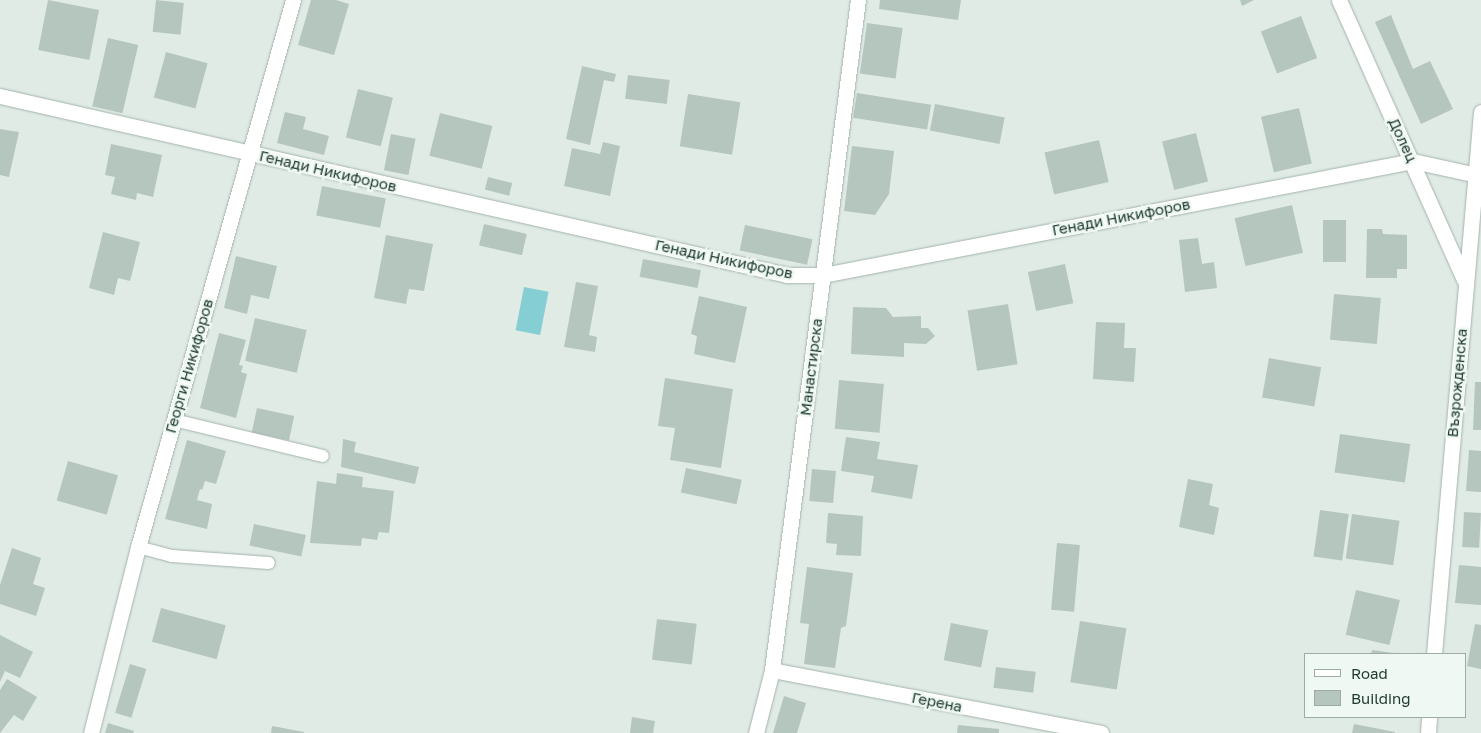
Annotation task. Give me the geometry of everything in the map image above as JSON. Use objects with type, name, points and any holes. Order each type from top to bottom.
[{"type":"street","name":"Георги Никифоров","points":[[91,733],[138,547],[293,0]]},
{"type":"street","name":"Манастирска","points":[[756,733],[772,670],[858,0]]},
{"type":"street","name":"Долец","points":[[1339,0],[1413,161],[1465,281]]},
{"type":"street","name":"Генади Никифоров","points":[[0,96],[248,154],[787,275],[823,275],[1413,161],[1478,176]]},
{"type":"street","name":"Възрожденска","points":[[1434,653],[1465,281],[1478,176],[1481,112]]},
{"type":"street","name":"Герена","points":[[772,670],[1101,733]]},
{"type":"street","points":[[1428,733],[1429,718]]},
{"type":"lane","points":[[174,420],[323,456]]},
{"type":"lane","points":[[138,547],[172,556],[269,563]]},
{"type":"water","points":[[524,287],[549,292],[540,335],[516,330]]},
{"type":"building","points":[[48,0],[99,10],[89,60],[38,50]]},
{"type":"building","points":[[156,0],[184,3],[181,35],[153,32]]},
{"type":"building","points":[[311,0],[336,0],[349,4],[334,55],[298,45]]},
{"type":"building","points":[[880,0],[961,0],[958,20],[879,9]]},
{"type":"building","points":[[1240,0],[1254,0],[1242,6]]},
{"type":"building","points":[[1391,15],[1413,69],[1430,61],[1453,109],[1421,124],[1375,22]]},
{"type":"building","points":[[1301,16],[1317,58],[1277,73],[1261,31]]},
{"type":"building","points":[[867,23],[903,28],[896,79],[860,74]]},
{"type":"building","points":[[108,38],[138,45],[122,113],[92,106]]},
{"type":"building","points":[[166,52],[208,63],[195,109],[154,97]]},
{"type":"building","points":[[582,66],[616,74],[614,82],[604,80],[590,145],[566,139]]},
{"type":"building","points":[[628,75],[670,80],[667,104],[625,99]]},
{"type":"building","points":[[358,89],[393,98],[381,146],[346,138]]},
{"type":"building","points":[[857,93],[931,105],[927,129],[853,118]]},
{"type":"building","points":[[688,94],[740,102],[732,155],[680,146]]},
{"type":"building","points":[[935,104],[1005,118],[1000,144],[930,131]]},
{"type":"building","points":[[1299,108],[1312,164],[1274,172],[1261,117]]},
{"type":"building","points":[[285,112],[306,117],[303,129],[329,136],[324,155],[277,143]]},
{"type":"building","points":[[440,113],[492,126],[482,169],[429,156]]},
{"type":"building","points":[[0,129],[19,132],[9,177],[0,175]]},
{"type":"building","points":[[1196,133],[1208,182],[1174,190],[1162,141]]},
{"type":"building","points":[[391,134],[416,139],[408,175],[384,170]]},
{"type":"building","points":[[1099,140],[1109,182],[1054,194],[1044,153]]},
{"type":"building","points":[[603,142],[620,146],[610,196],[564,186],[572,148],[600,154]]},
{"type":"building","points":[[111,144],[162,155],[153,197],[137,193],[136,200],[111,194],[115,177],[105,175]]},
{"type":"building","points":[[852,146],[894,151],[889,194],[875,215],[844,211]]},
{"type":"building","points":[[488,177],[512,183],[509,196],[485,190]]},
{"type":"building","points":[[322,186],[386,198],[380,228],[316,215]]},
{"type":"building","points":[[1292,205],[1303,253],[1246,266],[1235,218]]},
{"type":"building","points":[[1323,220],[1346,220],[1346,262],[1323,262]]},
{"type":"building","points":[[484,224],[527,234],[522,255],[479,245]]},
{"type":"building","points":[[745,225],[812,239],[807,265],[740,250]]},
{"type":"building","points":[[1367,229],[1382,229],[1383,234],[1407,235],[1407,269],[1397,269],[1397,278],[1366,278]]},
{"type":"building","points":[[103,232],[140,242],[130,281],[118,278],[114,295],[89,288]]},
{"type":"building","points":[[386,235],[433,244],[424,291],[409,289],[406,304],[374,298]]},
{"type":"building","points":[[1198,238],[1202,264],[1214,262],[1217,288],[1185,292],[1179,240]]},
{"type":"building","points":[[236,256],[277,266],[269,299],[251,295],[247,314],[224,308]]},
{"type":"building","points":[[643,259],[701,270],[697,288],[640,277]]},
{"type":"building","points":[[1065,264],[1073,303],[1036,311],[1028,272]]},
{"type":"building","points":[[576,282],[598,286],[589,335],[597,337],[595,352],[564,347]]},
{"type":"building","points":[[1334,294],[1381,298],[1377,344],[1330,340]]},
{"type":"building","points":[[699,296],[747,307],[735,363],[694,354],[697,336],[691,334]]},
{"type":"building","points":[[1008,304],[1018,364],[977,371],[968,310]]},
{"type":"building","points":[[853,307],[886,308],[893,317],[921,316],[921,328],[928,328],[935,336],[926,344],[904,343],[904,357],[851,354]]},
{"type":"building","points":[[255,318],[307,330],[297,373],[245,361]]},
{"type":"building","points":[[1096,322],[1125,323],[1124,348],[1136,348],[1134,382],[1093,379]]},
{"type":"building","points":[[219,333],[246,340],[239,365],[243,366],[241,372],[247,374],[236,418],[200,408]]},
{"type":"building","points":[[1269,358],[1321,367],[1314,407],[1262,397]]},
{"type":"building","points":[[665,378],[733,389],[721,468],[670,460],[675,428],[658,426]]},
{"type":"building","points":[[839,380],[884,384],[880,433],[835,429]]},
{"type":"building","points":[[1475,382],[1481,382],[1481,430],[1473,430]]},
{"type":"building","points":[[257,408],[294,416],[289,440],[252,432]]},
{"type":"building","points":[[1340,434],[1410,444],[1405,483],[1335,473]]},
{"type":"building","points":[[846,437],[880,442],[877,459],[918,465],[912,499],[871,492],[874,476],[841,471]]},
{"type":"building","points":[[343,439],[356,442],[354,452],[419,467],[415,484],[341,467]]},
{"type":"building","points":[[187,440],[226,451],[216,484],[205,481],[202,490],[200,489],[197,500],[212,504],[207,529],[165,519]]},
{"type":"building","points":[[1469,450],[1481,451],[1481,492],[1466,491]]},
{"type":"building","points":[[68,461],[118,475],[107,515],[57,500]]},
{"type":"building","points":[[686,468],[742,480],[737,504],[681,492]]},
{"type":"building","points":[[812,469],[836,471],[833,503],[809,501]]},
{"type":"building","points":[[337,473],[363,477],[362,487],[394,491],[389,533],[379,532],[377,540],[362,538],[361,546],[310,543],[317,481],[336,484]]},
{"type":"building","points":[[1188,479],[1213,484],[1209,505],[1219,508],[1214,535],[1179,527]]},
{"type":"building","points":[[1320,510],[1349,514],[1342,561],[1313,557]]},
{"type":"building","points":[[1464,512],[1481,513],[1479,548],[1462,547]]},
{"type":"building","points":[[828,513],[863,516],[861,556],[836,555],[837,544],[826,543]]},
{"type":"building","points":[[1352,514],[1400,521],[1393,565],[1346,559]]},
{"type":"building","points":[[254,524],[306,535],[301,557],[249,546]]},
{"type":"building","points":[[1057,543],[1080,545],[1074,612],[1051,610]]},
{"type":"building","points":[[12,548],[41,558],[33,584],[45,588],[36,616],[0,604],[0,585]]},
{"type":"building","points":[[1459,565],[1481,567],[1481,605],[1455,603]]},
{"type":"building","points":[[807,567],[853,573],[846,626],[841,628],[835,668],[804,664],[809,624],[800,623]]},
{"type":"building","points":[[1356,590],[1400,600],[1389,645],[1346,635]]},
{"type":"building","points":[[161,608],[226,625],[217,659],[152,642]]},
{"type":"building","points":[[657,619],[697,624],[692,665],[652,660]]},
{"type":"building","points":[[1080,621],[1126,628],[1117,690],[1070,682]]},
{"type":"building","points":[[951,623],[988,630],[981,668],[944,660]]},
{"type":"building","points":[[1475,624],[1481,625],[1481,669],[1467,666]]},
{"type":"building","points":[[0,635],[33,652],[20,678],[5,671],[0,682]]},
{"type":"building","points":[[1372,650],[1393,653],[1371,653]]},
{"type":"building","points":[[130,664],[146,669],[131,718],[115,713]]},
{"type":"building","points":[[996,667],[1036,672],[1033,693],[993,688]]},
{"type":"building","points":[[7,679],[37,697],[23,721],[14,715],[0,733],[0,690]]},
{"type":"building","points":[[784,696],[806,703],[797,733],[773,733]]},
{"type":"building","points":[[632,717],[655,721],[653,733],[630,733]]},
{"type":"building","points":[[108,723],[134,731],[133,733],[105,733]]},
{"type":"building","points":[[1354,724],[1395,732],[1395,733],[1352,733]]},
{"type":"building","points":[[958,725],[999,729],[999,733],[957,733]]},
{"type":"building","points":[[272,726],[304,732],[304,733],[271,733]]}]
